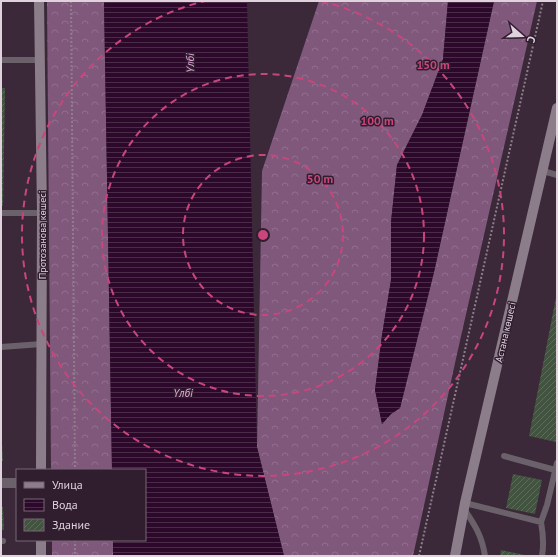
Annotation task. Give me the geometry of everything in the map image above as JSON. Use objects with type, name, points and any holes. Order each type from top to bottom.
[{"type":"main road","name":"Протозанова көшесі","points":[[39,1],[42,213],[41,469]]},
{"type":"main road","name":"Астана көшесі","points":[[455,556],[464,506],[557,108]]},
{"type":"main road","points":[[41,541],[41,556]]},
{"type":"street","points":[[1,483],[16,483]]},
{"type":"lane","points":[[1,60],[40,60]]},
{"type":"lane","points":[[543,171],[557,174]]},
{"type":"lane","points":[[1,213],[42,213]]},
{"type":"lane","points":[[1,347],[42,344]]},
{"type":"lane","points":[[504,456],[555,470]]},
{"type":"lane","points":[[542,556],[541,522],[547,505],[557,463]]},
{"type":"lane","points":[[464,506],[541,522]]},
{"type":"lane","points":[[464,506],[482,541],[485,556]]},
{"type":"path","points":[[71,1],[74,469]]},
{"type":"path","points":[[419,556],[543,1]]},
{"type":"path","points":[[75,541],[75,556]]},
{"type":"green space","points":[[47,1],[104,1],[112,469],[51,469]]},
{"type":"green space","points":[[319,1],[448,1],[443,59],[422,115],[397,165],[391,222],[391,280],[375,390],[382,424],[391,414],[400,408],[434,272],[494,1],[537,1],[413,556],[284,556],[257,447],[262,171]]},
{"type":"green space","points":[[52,541],[113,541],[113,556],[52,556]]},
{"type":"water","name":"Үлбі","points":[[104,1],[247,1],[257,447],[284,556],[113,556],[113,541],[146,541],[146,469],[112,469]]},
{"type":"water","points":[[448,1],[494,1],[434,272],[400,408],[391,414],[382,424],[375,390],[391,280],[391,222],[397,165],[422,115],[443,59]]},
{"type":"building","points":[[1,88],[5,88],[3,206],[1,206]]},
{"type":"building","points":[[556,297],[557,436],[556,442],[529,436]]},
{"type":"building","points":[[2,443],[3,461],[1,461]]},
{"type":"building","points":[[513,474],[542,480],[535,514],[506,508]]},
{"type":"building","points":[[1,507],[3,507],[4,530],[1,530]]},
{"type":"building","points":[[501,550],[525,555],[525,556],[500,556]]}]
